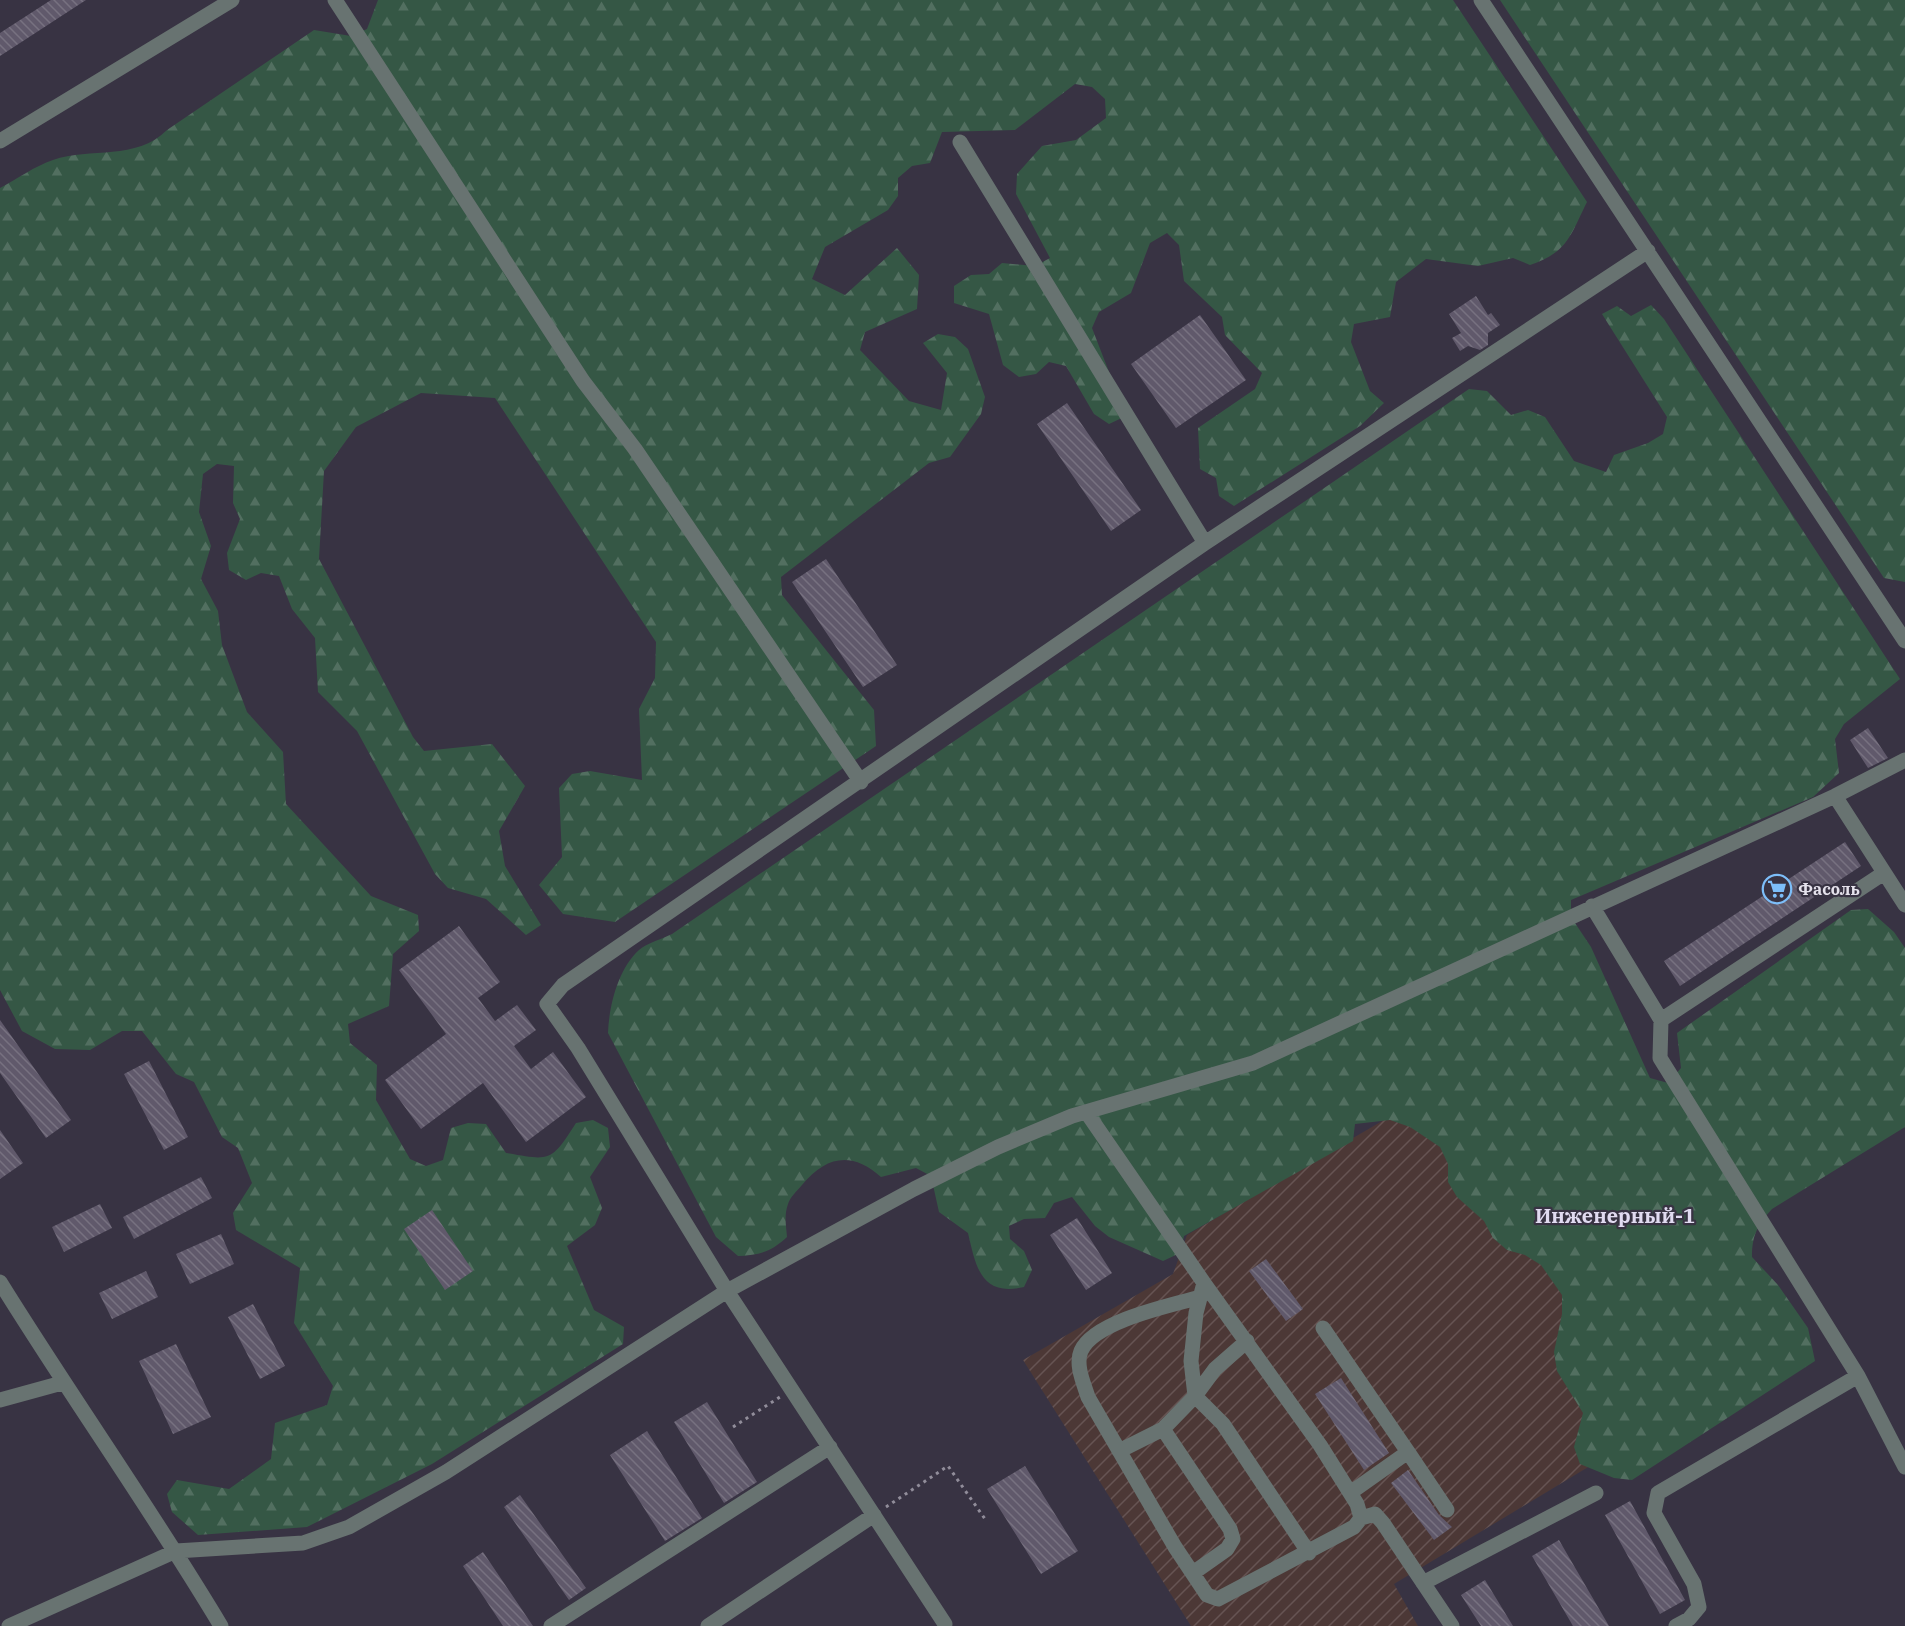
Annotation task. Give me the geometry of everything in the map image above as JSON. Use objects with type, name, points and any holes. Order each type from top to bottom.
[{"type":"street","points":[[0,141],[232,0]]},
{"type":"street","points":[[335,0],[583,381],[634,449],[861,782]]},
{"type":"street","points":[[1480,0],[1905,641]]},
{"type":"street","points":[[960,142],[1205,543]]},
{"type":"street","points":[[945,1624],[727,1292],[578,1048],[547,1004],[563,985],[861,782],[947,719],[1205,543],[1648,251]]},
{"type":"street","points":[[9,1626],[176,1551],[303,1543],[349,1527],[446,1472],[727,1292],[998,1147],[1087,1113],[1253,1063],[1835,796],[1905,760]]},
{"type":"street","points":[[1835,796],[1905,904]]},
{"type":"street","points":[[1661,1020],[1884,873]]},
{"type":"street","points":[[1592,906],[1661,1020],[1660,1058],[1858,1376],[1905,1467]]},
{"type":"street","points":[[1087,1113],[1203,1290],[1247,1341],[1350,1493],[1361,1518]]},
{"type":"street","points":[[0,1282],[62,1383],[176,1551],[221,1626]]},
{"type":"street","points":[[1203,1290],[1196,1313],[1191,1361],[1195,1396],[1223,1424],[1309,1553]]},
{"type":"street","points":[[1203,1290],[1131,1316],[1093,1337],[1081,1352],[1080,1369],[1088,1397],[1207,1594],[1218,1599],[1309,1553],[1354,1527],[1361,1518],[1375,1514],[1452,1626]]},
{"type":"street","points":[[1323,1328],[1447,1510]]},
{"type":"street","points":[[1119,1451],[1163,1429],[1195,1396],[1215,1369],[1247,1341]]},
{"type":"street","points":[[1677,1626],[1689,1619],[1699,1607],[1694,1584],[1654,1513],[1658,1493],[1858,1376]]},
{"type":"street","points":[[0,1400],[62,1383]]},
{"type":"street","points":[[1163,1429],[1230,1529],[1233,1539],[1227,1549],[1193,1573]]},
{"type":"street","points":[[551,1626],[830,1447]]},
{"type":"street","points":[[1350,1493],[1408,1452]]},
{"type":"street","points":[[1423,1582],[1596,1493]]},
{"type":"street","points":[[708,1626],[874,1515]]},
{"type":"path","points":[[733,1428],[792,1390]]},
{"type":"path","points":[[874,1515],[948,1466],[985,1519]]},
{"type":"shaded area","points":[[1437,1089],[1648,1431],[1394,1584],[1418,1626],[1191,1626],[1023,1360],[1173,1274],[1187,1235]]},
{"type":"green space","points":[[378,0],[1453,0],[1587,202],[1566,241],[1543,260],[1530,265],[1513,258],[1478,266],[1426,259],[1396,282],[1390,317],[1354,324],[1351,342],[1370,391],[1384,403],[1360,426],[1234,506],[1219,496],[1216,478],[1200,469],[1198,428],[1255,389],[1262,373],[1225,335],[1222,317],[1184,281],[1179,245],[1167,233],[1150,243],[1131,293],[1099,312],[1092,328],[1126,416],[1109,424],[1094,414],[1066,366],[1049,362],[1036,374],[1019,377],[1003,365],[989,314],[954,303],[954,286],[971,275],[989,274],[1002,263],[1035,266],[1050,258],[1016,194],[1017,174],[1042,146],[1076,140],[1106,118],[1105,99],[1092,87],[1075,84],[1015,130],[942,132],[930,163],[912,166],[898,178],[898,196],[888,210],[825,247],[812,279],[845,295],[897,248],[919,275],[917,309],[865,332],[860,350],[909,401],[941,410],[947,373],[923,343],[938,334],[955,337],[968,349],[985,397],[981,414],[950,457],[929,463],[781,577],[782,595],[874,710],[876,746],[615,922],[563,914],[539,885],[562,857],[559,788],[572,774],[590,771],[642,780],[639,709],[655,678],[656,642],[495,398],[421,393],[356,427],[324,471],[319,559],[413,737],[424,751],[492,744],[525,786],[499,831],[505,866],[541,925],[526,935],[486,899],[448,888],[435,874],[357,731],[318,692],[315,638],[292,609],[279,576],[261,573],[246,580],[229,570],[227,553],[240,519],[233,503],[234,466],[217,464],[203,474],[199,512],[211,546],[201,579],[218,611],[222,645],[247,712],[283,752],[286,804],[371,896],[418,915],[419,931],[393,954],[389,1006],[348,1024],[350,1043],[377,1065],[376,1100],[410,1159],[426,1166],[443,1160],[451,1128],[468,1123],[486,1124],[506,1153],[532,1157],[548,1156],[555,1152],[576,1123],[593,1120],[608,1128],[610,1147],[590,1177],[602,1208],[595,1225],[567,1246],[594,1310],[624,1327],[623,1344],[432,1464],[307,1527],[198,1535],[172,1512],[167,1494],[177,1480],[229,1489],[271,1459],[275,1423],[327,1405],[333,1386],[294,1323],[300,1268],[236,1230],[233,1213],[252,1183],[238,1148],[222,1137],[194,1082],[176,1074],[142,1031],[122,1031],[90,1050],[55,1049],[22,1031],[0,990],[0,188],[53,160],[68,156],[127,150],[155,140],[314,30],[351,36],[367,29]]},
{"type":"green space","points":[[1500,0],[1905,0],[1905,582],[1884,578]]},
{"type":"green space","points":[[1651,305],[1664,319],[1900,679],[1844,724],[1835,739],[1839,773],[1813,797],[1571,900],[1571,917],[1591,947],[1650,1078],[1668,1083],[1681,1068],[1677,1033],[1851,910],[1868,909],[1894,932],[1905,948],[1905,1127],[1772,1209],[1754,1237],[1752,1257],[1778,1285],[1808,1328],[1815,1361],[1632,1480],[1614,1478],[1580,1464],[1574,1447],[1583,1413],[1557,1371],[1554,1352],[1562,1314],[1562,1295],[1541,1265],[1525,1255],[1507,1250],[1493,1238],[1484,1221],[1457,1197],[1448,1182],[1448,1164],[1440,1147],[1410,1127],[1390,1120],[1355,1124],[1353,1141],[1184,1236],[1180,1253],[1163,1261],[1109,1237],[1095,1226],[1072,1197],[1054,1203],[1045,1218],[1024,1219],[1009,1226],[1010,1239],[1024,1251],[1032,1270],[1024,1287],[998,1288],[989,1283],[978,1268],[968,1233],[939,1212],[931,1176],[916,1168],[881,1177],[860,1163],[850,1160],[830,1163],[811,1175],[790,1199],[786,1216],[787,1237],[776,1246],[759,1254],[738,1256],[716,1237],[608,1033],[610,1011],[620,977],[639,950],[672,934],[1469,389],[1487,391],[1511,415],[1528,410],[1545,417],[1574,461],[1606,472],[1614,455],[1648,443],[1663,434],[1667,417],[1602,314],[1617,306],[1631,316]]},
{"type":"building","points":[[51,0],[86,0],[0,56],[0,33]]},
{"type":"building","points":[[1476,296],[1488,315],[1491,313],[1500,325],[1488,333],[1488,345],[1480,350],[1468,346],[1460,351],[1452,338],[1461,333],[1449,314]]},
{"type":"building","points":[[1200,315],[1246,380],[1176,428],[1131,364]]},
{"type":"building","points":[[1067,403],[1141,510],[1111,531],[1037,424]]},
{"type":"building","points":[[826,559],[897,665],[863,687],[792,582]]},
{"type":"building","points":[[1868,728],[1888,758],[1868,768],[1850,740]]},
{"type":"building","points":[[1845,842],[1861,866],[1680,986],[1664,961]]},
{"type":"building","points":[[459,926],[500,982],[478,998],[495,1021],[517,1005],[536,1030],[514,1046],[531,1069],[553,1052],[586,1097],[526,1142],[483,1083],[421,1129],[385,1080],[446,1034],[399,970]]},
{"type":"building","points":[[0,1020],[71,1120],[46,1138],[0,1073]]},
{"type":"building","points":[[149,1061],[188,1137],[164,1150],[124,1074]]},
{"type":"building","points":[[0,1130],[23,1163],[0,1179]]},
{"type":"building","points":[[201,1177],[212,1198],[134,1239],[123,1217]]},
{"type":"building","points":[[100,1204],[112,1228],[64,1252],[52,1227]]},
{"type":"building","points":[[432,1210],[473,1271],[445,1290],[404,1229]]},
{"type":"building","points":[[1077,1218],[1112,1273],[1086,1290],[1050,1235]]},
{"type":"building","points":[[221,1234],[234,1264],[190,1284],[176,1254]]},
{"type":"building","points":[[1266,1259],[1303,1309],[1286,1321],[1249,1271]]},
{"type":"building","points":[[146,1271],[158,1297],[112,1319],[99,1293]]},
{"type":"building","points":[[253,1304],[285,1366],[260,1379],[228,1317]]},
{"type":"building","points":[[176,1344],[211,1417],[173,1434],[139,1361]]},
{"type":"building","points":[[1341,1378],[1389,1453],[1364,1470],[1315,1394]]},
{"type":"building","points":[[707,1402],[757,1482],[724,1503],[674,1422]]},
{"type":"building","points":[[647,1431],[702,1518],[665,1541],[610,1455]]},
{"type":"building","points":[[1025,1466],[1078,1551],[1041,1574],[987,1489]]},
{"type":"building","points":[[1408,1470],[1439,1515],[1452,1527],[1434,1540],[1391,1483]]},
{"type":"building","points":[[520,1495],[586,1588],[569,1600],[504,1507]]},
{"type":"building","points":[[1630,1501],[1685,1600],[1660,1614],[1605,1515]]},
{"type":"building","points":[[1559,1540],[1609,1626],[1573,1626],[1532,1556]]},
{"type":"building","points":[[483,1552],[533,1626],[503,1626],[463,1566]]},
{"type":"building","points":[[1485,1580],[1513,1626],[1481,1626],[1461,1595]]},
{"type":"place","name":"Фасоль","points":[[1777,889]]},
{"type":"district","name":"Инженерный-1","points":[[1615,1215]]}]
